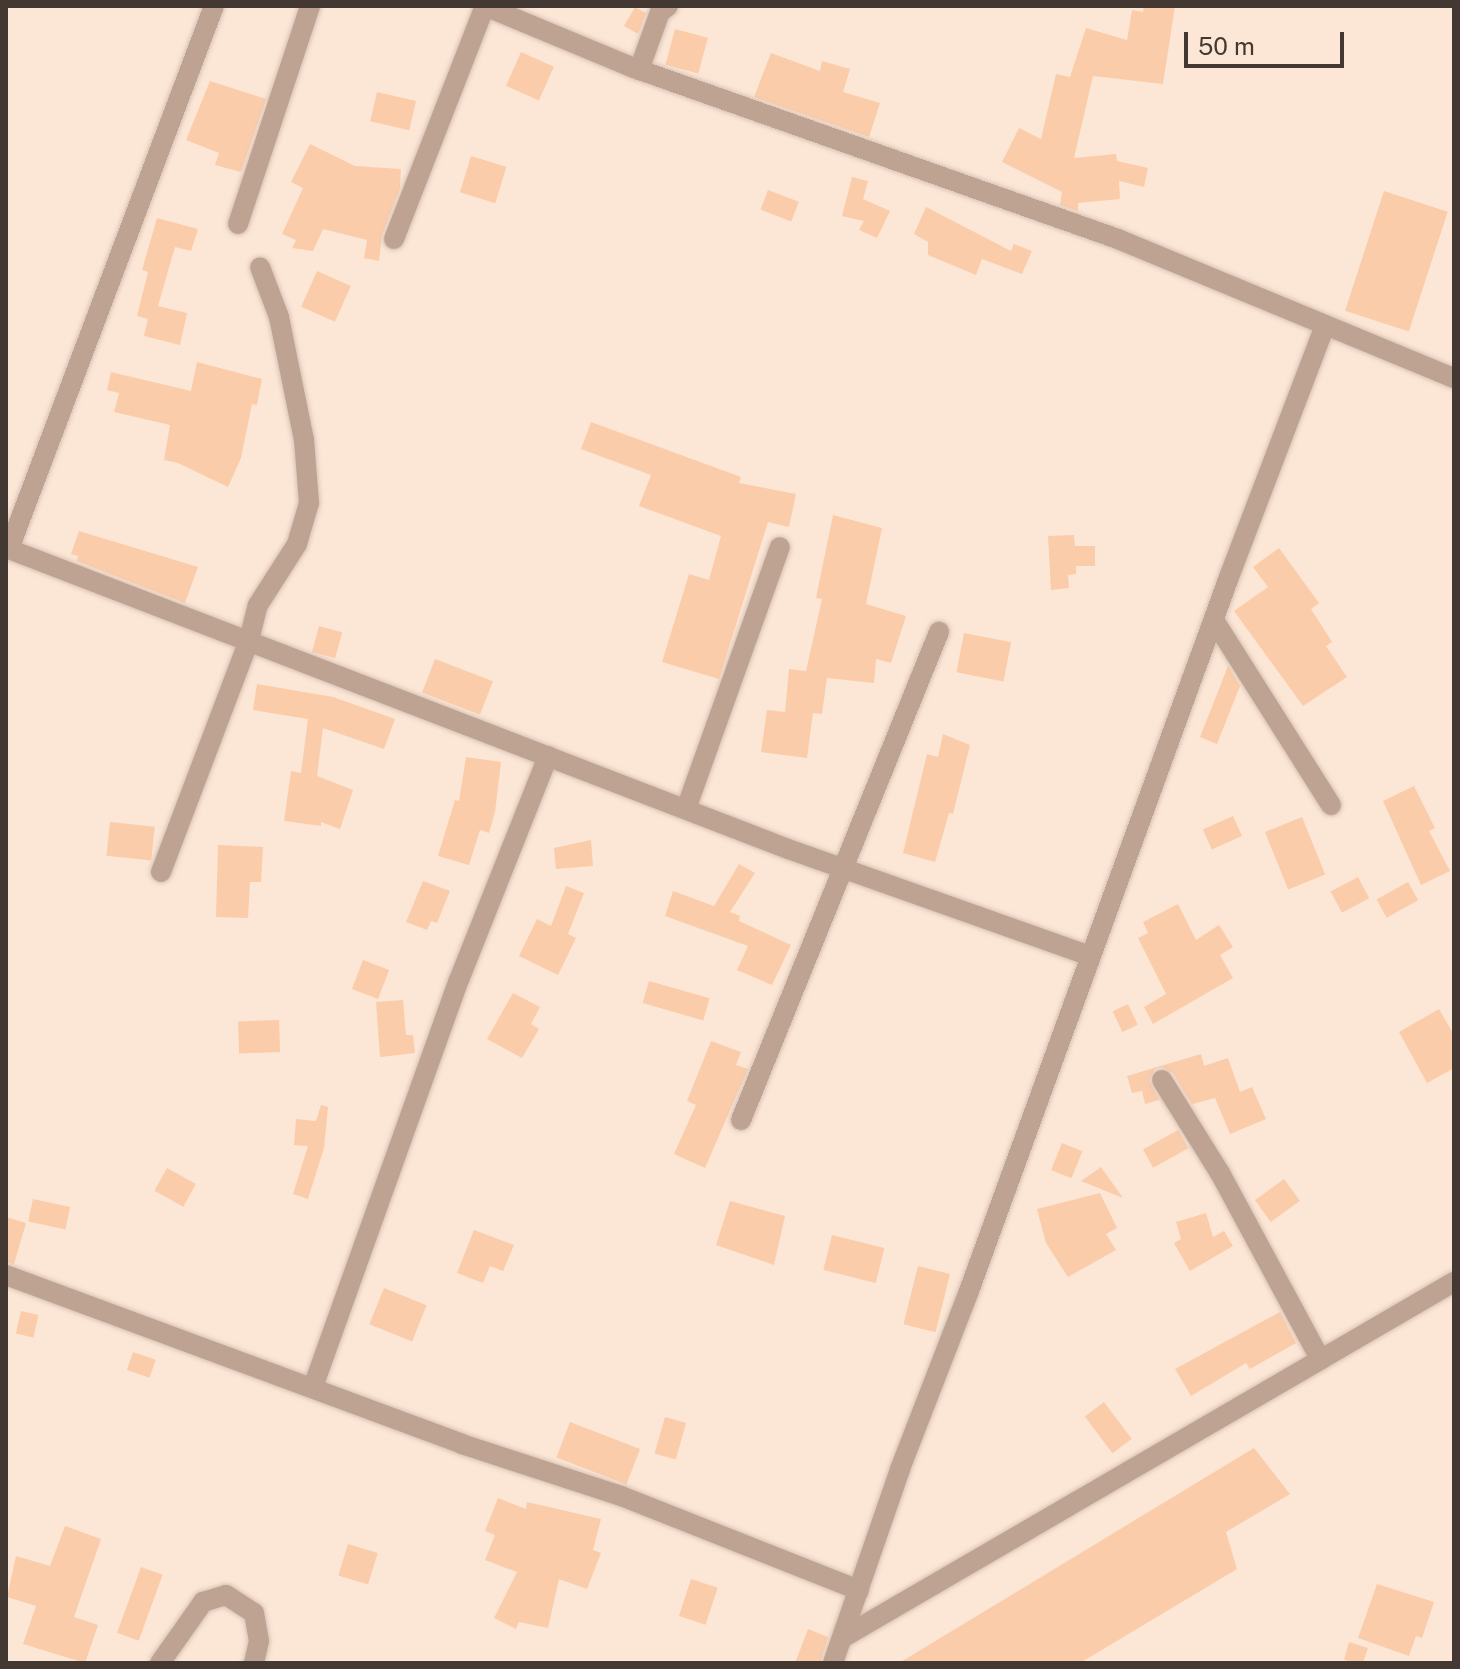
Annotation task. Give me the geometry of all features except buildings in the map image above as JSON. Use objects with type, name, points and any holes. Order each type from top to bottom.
[{"type":"street","points":[[214,6],[8,548],[841,868],[1090,956]]},
{"type":"street","points":[[238,224],[310,6]]},
{"type":"street","points":[[394,239],[485,6],[639,70],[1118,239],[1454,378]]},
{"type":"street","points":[[639,70],[660,12],[668,6]]},
{"type":"street","points":[[161,872],[249,640],[258,605],[297,544],[309,503],[301,426],[279,317],[260,267]]},
{"type":"street","points":[[833,1663],[1090,956],[1325,326]]},
{"type":"street","points":[[686,809],[780,547]]},
{"type":"street","points":[[1214,620],[1331,805]]},
{"type":"street","points":[[741,1120],[939,632]]},
{"type":"street","points":[[313,1387],[459,980],[548,756]]},
{"type":"street","points":[[1162,1080],[1220,1173],[1320,1359]]},
{"type":"street","points":[[6,1277],[462,1444],[621,1496],[859,1590]]},
{"type":"street","points":[[842,1638],[1454,1282]]},
{"type":"street","points":[[160,1663],[203,1602],[226,1595],[254,1613],[259,1641],[254,1663]]}]
